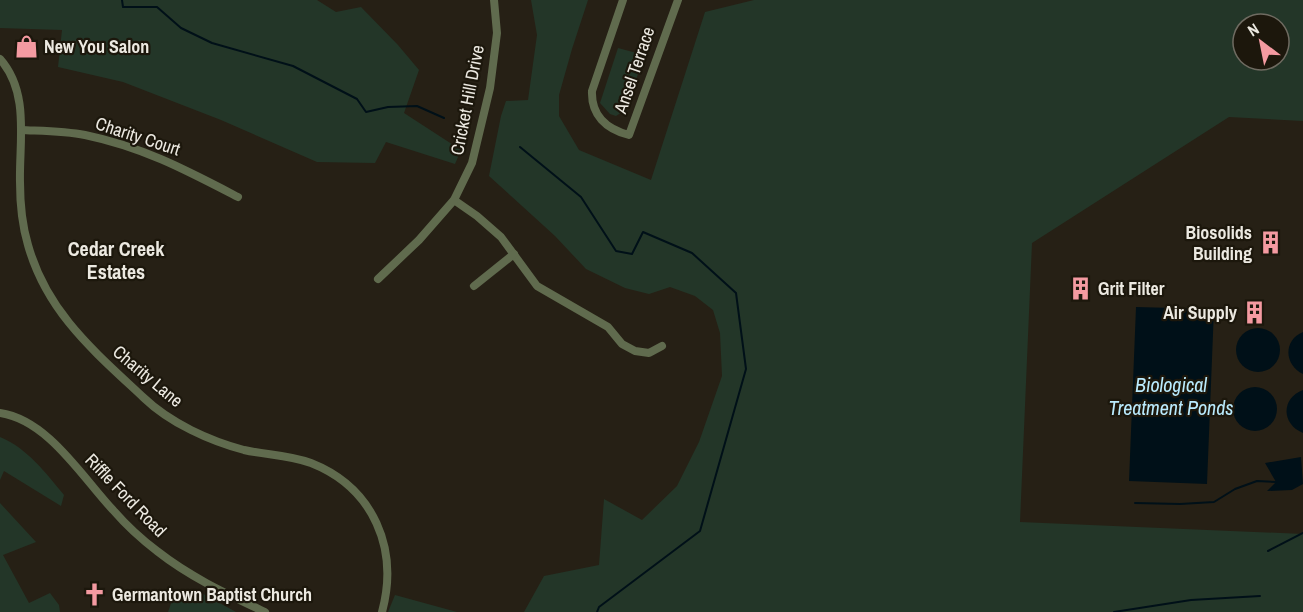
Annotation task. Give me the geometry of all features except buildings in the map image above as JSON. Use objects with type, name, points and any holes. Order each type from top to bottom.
[{"type":"street","name":"Cricket Hill Drive","points":[[378,279],[419,240],[454,200],[472,163],[490,88],[497,33],[494,0]]},
{"type":"street","name":"Ansel Terrace","points":[[623,0],[591,98],[597,117],[605,125],[629,135],[678,0]]},
{"type":"street","name":"Charity Lane","points":[[0,59],[15,84],[20,105],[21,209],[27,245],[43,285],[65,320],[84,342],[148,402],[174,420],[227,444],[309,462],[323,468],[343,482],[367,506],[378,525],[384,543],[388,573],[382,612]]},
{"type":"street","name":"Charity Court","points":[[21,130],[83,135],[127,146],[174,164],[238,197]]},
{"type":"street","points":[[454,200],[491,228],[514,254],[537,286],[608,327],[622,344],[635,351],[649,352],[662,346]]},
{"type":"street","points":[[474,286],[514,254]]},
{"type":"street","name":"Riffle Ford Road","points":[[0,413],[19,418],[53,442],[113,511],[156,550],[183,570],[265,612]]},
{"type":"green space","points":[[0,0],[317,0],[336,12],[361,7],[419,70],[404,113],[461,150],[455,164],[386,142],[375,163],[317,162],[221,120],[123,82],[58,67],[62,30],[0,28]]},
{"type":"green space","points":[[531,0],[588,0],[559,95],[559,116],[579,150],[651,180],[705,12],[754,0],[1303,0],[1303,121],[1229,117],[1032,243],[1020,522],[1303,534],[1303,612],[524,612],[544,576],[599,565],[604,499],[642,520],[677,486],[699,442],[722,376],[720,333],[713,310],[695,296],[670,287],[649,294],[625,288],[586,269],[555,236],[489,176],[506,101],[528,100],[537,35]]},
{"type":"green space","points":[[618,48],[644,55],[628,105],[616,116],[610,114],[600,103]]},
{"type":"green space","points":[[0,437],[27,454],[43,470],[64,495],[61,506],[4,471],[0,480]]},
{"type":"green space","points":[[0,503],[36,542],[3,555],[29,603],[50,593],[59,605],[60,612],[0,612]]},
{"type":"green space","points":[[196,590],[236,612],[168,612],[175,592],[191,600]]},
{"type":"green space","points":[[395,595],[457,612],[388,612]]},
{"type":"water","name":"Biological Treatment Ponds","points":[[1136,307],[1214,309],[1207,484],[1129,481]]},
{"type":"water","points":[[1258,328],[1274,334],[1280,350],[1274,366],[1258,372],[1242,366],[1236,350],[1242,334]]},
{"type":"water","points":[[1303,332],[1303,374],[1292,365],[1288,353],[1292,341]]},
{"type":"water","points":[[1255,387],[1271,393],[1277,409],[1271,425],[1255,431],[1239,425],[1233,409],[1239,393]]},
{"type":"water","points":[[1303,390],[1303,433],[1291,424],[1286,411],[1291,399]]},
{"type":"water","points":[[1301,457],[1303,484],[1292,490],[1267,491],[1276,482],[1265,463]]},
{"type":"waterway","points":[[122,0],[123,7],[157,7],[181,28],[212,43],[293,66],[357,99],[366,112],[388,107],[417,106],[444,118]]},
{"type":"waterway","points":[[520,147],[581,197],[616,251],[632,254],[643,232],[692,253],[736,293],[746,369],[700,531],[599,607],[597,612]]},
{"type":"waterway","points":[[1135,503],[1214,502],[1235,489],[1257,481],[1276,482]]},
{"type":"waterway","points":[[1268,551],[1303,533]]},
{"type":"waterway","points":[[1114,612],[1191,600],[1260,596]]},
{"type":"place","name":"New You Salon","points":[[26,46]]},
{"type":"place","name":"Biosolids Building","points":[[1270,242]]},
{"type":"place","name":"Grit Filter","points":[[1080,288]]},
{"type":"place","name":"Air Supply","points":[[1255,312]]},
{"type":"place","name":"Germantown Baptist Church","points":[[94,594]]},
{"type":"district","name":"Cedar Creek Estates","points":[[116,260]]}]
